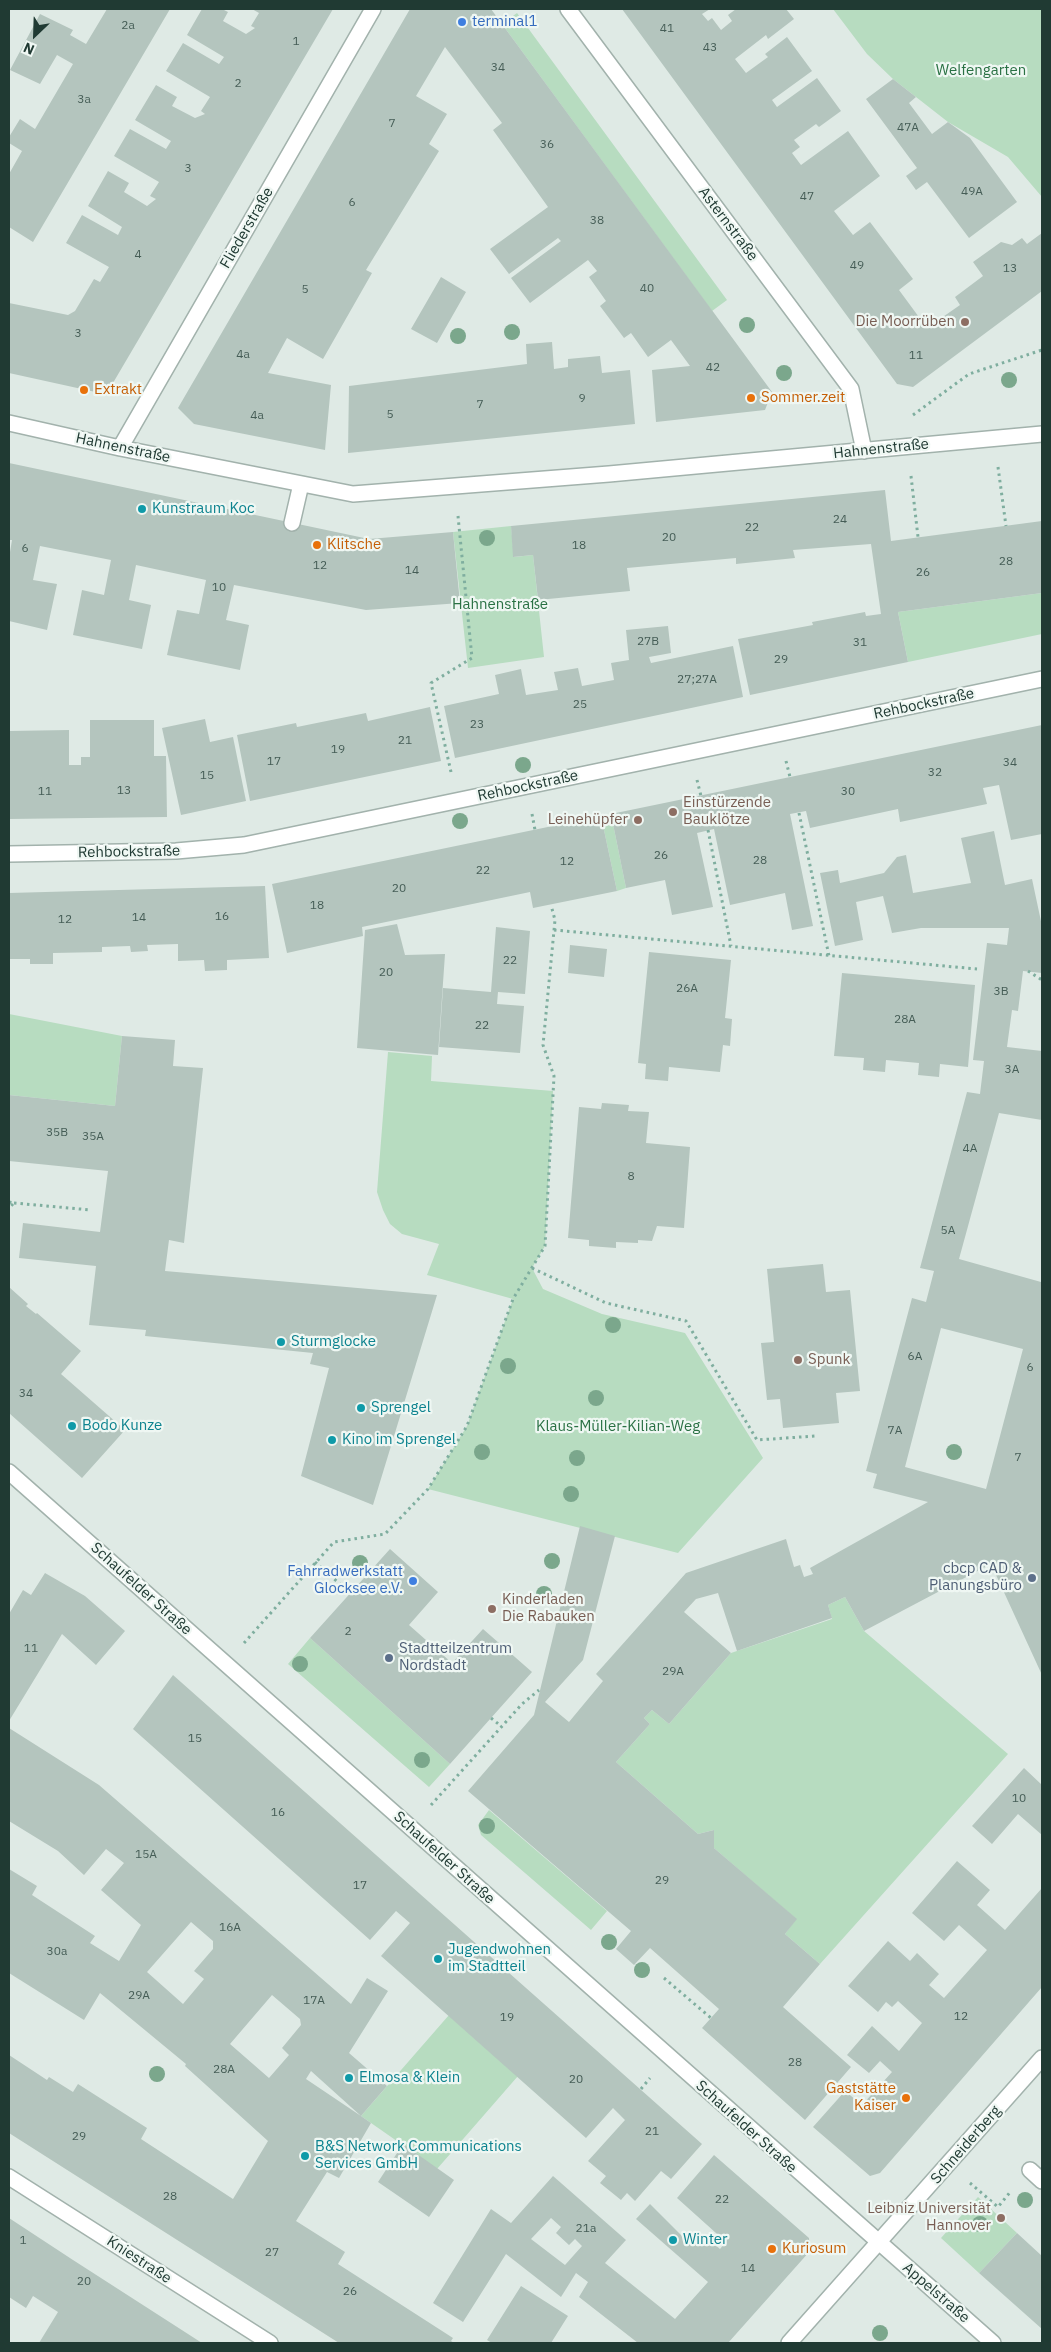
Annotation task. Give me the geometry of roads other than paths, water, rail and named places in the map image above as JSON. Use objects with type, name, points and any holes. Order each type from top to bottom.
[{"type":"street","name":"Fliederstraße","points":[[120,448],[373,9]]},
{"type":"street","name":"Asternstraße","points":[[568,9],[852,389],[864,451]]},
{"type":"street","name":"Hahnenstraße","points":[[9,423],[120,448],[353,494],[455,488],[1042,434]]},
{"type":"street","points":[[292,523],[301,484]]},
{"type":"street","name":"Rehbockstraße","points":[[9,854],[176,852],[244,845],[1042,680]]},
{"type":"street","name":"Schaufelder Straße","points":[[9,1472],[878,2244]]},
{"type":"street","name":"Schneiderberg","points":[[789,2343],[1042,2058]]},
{"type":"street","points":[[1030,2170],[1042,2181]]},
{"type":"street","name":"Kniestraße","points":[[9,2177],[270,2343]]},
{"type":"street","name":"Appelstraße","points":[[878,2244],[993,2343]]},
{"type":"place","name":"terminal1","points":[[462,22]]},
{"type":"place","name":"Die Moorrüben","points":[[965,322]]},
{"type":"place","name":"Extrakt","points":[[84,390]]},
{"type":"place","name":"Sommer.zeit","points":[[751,398]]},
{"type":"place","name":"Kunstraum Koc","points":[[142,509]]},
{"type":"place","name":"Klitsche","points":[[317,545]]},
{"type":"place","name":"Einstürzende Bauklötze","points":[[673,812]]},
{"type":"place","name":"Leinehüpfer","points":[[638,820]]},
{"type":"place","name":"Sturmglocke","points":[[281,1342]]},
{"type":"place","name":"Spunk","points":[[798,1360]]},
{"type":"place","name":"Sprengel","points":[[361,1408]]},
{"type":"place","name":"Bodo Kunze","points":[[72,1426]]},
{"type":"place","name":"Kino im Sprengel","points":[[332,1440]]},
{"type":"place","name":"cbcp CAD & Planungsbüro","points":[[1032,1578]]},
{"type":"place","name":"Fahrradwerkstatt Glocksee e.V.","points":[[413,1581]]},
{"type":"place","name":"Kinderladen Die Rabauken","points":[[492,1609]]},
{"type":"place","name":"Stadtteilzentrum Nordstadt","points":[[389,1658]]},
{"type":"place","name":"Jugendwohnen im Stadtteil","points":[[438,1959]]},
{"type":"place","name":"Elmosa & Klein","points":[[349,2078]]},
{"type":"place","name":"Gaststätte Kaiser","points":[[906,2098]]},
{"type":"place","name":"B&S Network Communications Services GmbH","points":[[305,2156]]},
{"type":"place","name":"Leibniz Universität Hannover","points":[[1001,2218]]},
{"type":"place","name":"Winter","points":[[673,2240]]},
{"type":"place","name":"Kuriosum","points":[[772,2249]]},
{"type":"park label","name":"Welfengarten","points":[[981,71]]},
{"type":"park label","name":"Klaus-Müller-Kilian-Weg","points":[[618,1427]]}]
